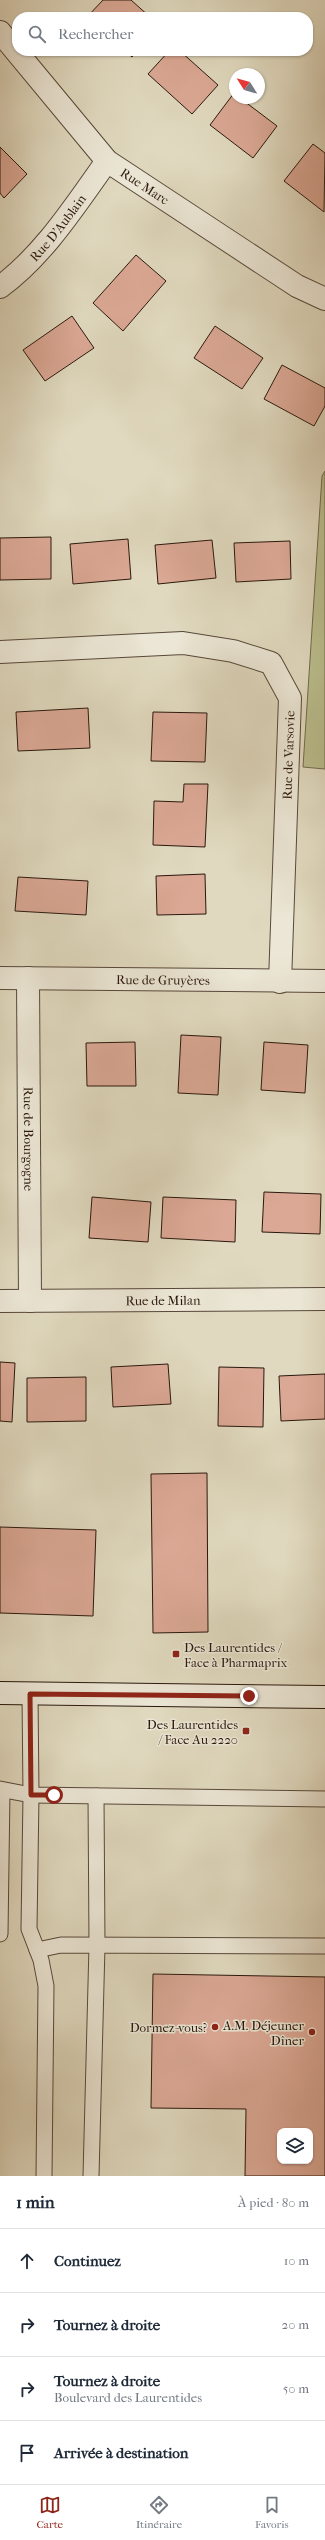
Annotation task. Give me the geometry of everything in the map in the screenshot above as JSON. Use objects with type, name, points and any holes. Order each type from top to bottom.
[{"type":"street","name":"Rue Marc","points":[[0,32],[12,46]]},
{"type":"street","name":"Rue Marc","points":[[20,56],[107,161],[297,286],[325,299]]},
{"type":"street","name":"Rue D'Aublain","points":[[0,287],[14,277],[57,230],[107,161]]},
{"type":"street","name":"Rue de Varsovie","points":[[0,652],[183,643],[233,652],[271,663],[290,698],[280,982]]},
{"type":"street","name":"Rue de Gruyères","points":[[0,978],[280,982],[325,981]]},
{"type":"street","name":"Rue de Bourgogne","points":[[28,978],[30,1301]]},
{"type":"street","name":"Rue de Milan","points":[[0,1301],[325,1299]]},
{"type":"street","points":[[0,1694],[325,1697]]},
{"type":"lane","points":[[30,1694],[31,1795],[29,1929],[37,1950],[46,1986],[44,2176]]},
{"type":"lane","points":[[0,1934],[1,1790],[31,1795],[325,1799]]},
{"type":"lane","points":[[91,2176],[97,1946],[96,1796]]},
{"type":"lane","points":[[37,1950],[60,1945],[325,1946]]},
{"type":"green space","points":[[325,471],[325,769],[303,767],[322,476]]},
{"type":"building","points":[[103,0],[131,0],[144,12],[92,12]]},
{"type":"building","points":[[164,56],[186,56],[218,85],[192,114],[148,74]]},
{"type":"building","points":[[229,100],[229,104],[248,104],[277,126],[253,158],[210,125]]},
{"type":"building","points":[[313,144],[325,153],[324,212],[284,181]]},
{"type":"building","points":[[0,147],[27,174],[4,198],[0,193]]},
{"type":"building","points":[[136,255],[166,281],[123,331],[93,303]]},
{"type":"building","points":[[72,316],[94,348],[45,381],[23,350]]},
{"type":"building","points":[[215,326],[263,358],[242,389],[194,358]]},
{"type":"building","points":[[282,365],[325,388],[325,406],[314,426],[264,399]]},
{"type":"building","points":[[51,537],[51,579],[0,580],[0,538]]},
{"type":"building","points":[[128,539],[131,579],[73,584],[70,544]]},
{"type":"building","points":[[212,540],[216,578],[158,584],[155,545]]},
{"type":"building","points":[[290,541],[291,579],[236,582],[234,543]]},
{"type":"building","points":[[88,708],[90,748],[18,751],[16,712]]},
{"type":"building","points":[[153,712],[207,713],[205,762],[151,761]]},
{"type":"building","points":[[184,784],[208,784],[205,847],[153,845],[154,801],[183,802]]},
{"type":"building","points":[[205,874],[206,914],[157,915],[156,876]]},
{"type":"building","points":[[18,877],[88,881],[86,915],[15,911]]},
{"type":"building","points":[[181,1035],[221,1037],[218,1095],[178,1093]]},
{"type":"building","points":[[135,1042],[136,1086],[87,1086],[86,1043]]},
{"type":"building","points":[[264,1042],[308,1045],[305,1093],[261,1090]]},
{"type":"building","points":[[264,1192],[321,1194],[320,1234],[262,1232]]},
{"type":"building","points":[[92,1197],[151,1202],[148,1242],[89,1238]]},
{"type":"building","points":[[163,1197],[236,1200],[235,1242],[161,1238]]},
{"type":"building","points":[[0,1362],[15,1363],[12,1422],[0,1421]]},
{"type":"building","points":[[168,1364],[171,1404],[113,1407],[111,1367]]},
{"type":"building","points":[[219,1367],[264,1368],[263,1427],[218,1426]]},
{"type":"building","points":[[325,1374],[325,1419],[281,1421],[279,1376]]},
{"type":"building","points":[[86,1377],[86,1421],[27,1422],[27,1378]]},
{"type":"building","points":[[207,1473],[208,1632],[153,1633],[151,1474]]},
{"type":"building","points":[[0,1527],[96,1530],[93,1616],[0,1613]]},
{"type":"building","points":[[153,1974],[325,1977],[325,2176],[245,2176],[246,2109],[151,2108]]},
{"type":"place","name":"Des Laurentides / Face à Pharmaprix","points":[[176,1654]]},
{"type":"place","name":"Des Laurentides / Face Au 2220","points":[[246,1731]]},
{"type":"place","name":"Dormez-vous?","points":[[215,2027]]},
{"type":"place","name":"A.M. Déjeuner Dîner","points":[[312,2032]]},
{"type":"route","points":[[54,1795],[31,1795],[29,1758],[30,1694],[249,1696]]}]
